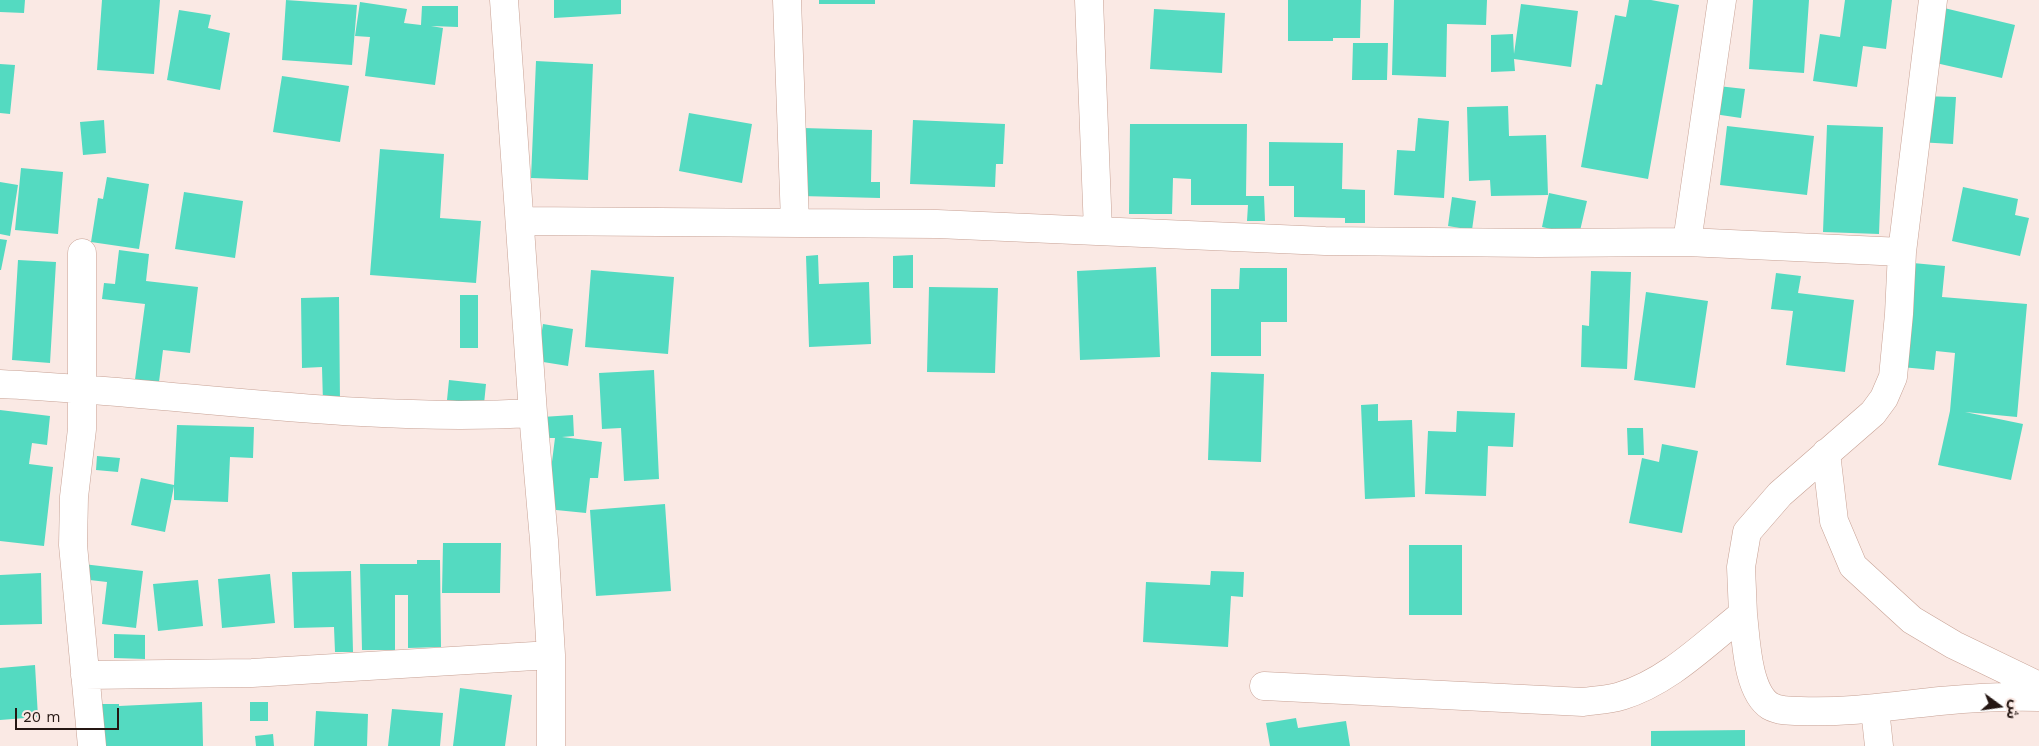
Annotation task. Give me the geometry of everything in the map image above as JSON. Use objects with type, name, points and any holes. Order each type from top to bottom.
[{"type":"street","points":[[504,0],[533,414],[544,540],[551,655],[551,746]]},
{"type":"street","points":[[787,0],[795,222]]},
{"type":"street","points":[[1089,0],[1098,231]]},
{"type":"street","points":[[1686,242],[1722,0]]},
{"type":"street","points":[[1934,0],[1902,252],[1893,377],[1884,398],[1873,413],[1780,494],[1747,532],[1741,567],[1743,614],[1748,654],[1756,690],[1771,706],[1782,710],[1816,712],[1875,709],[2006,696],[2039,697]]},
{"type":"street","points":[[520,221],[937,224],[1326,240],[1538,243],[1686,242],[1902,252]]},
{"type":"street","points":[[82,253],[82,429],[74,497],[73,544],[92,746]]},
{"type":"street","points":[[0,384],[81,388],[291,407],[486,416],[533,414]]},
{"type":"street","points":[[1826,453],[1834,521],[1853,566],[1912,620],[1954,645],[2039,686]]},
{"type":"street","points":[[1264,686],[1583,702],[1611,698],[1621,696],[1651,683],[1683,663],[1743,614]]},
{"type":"street","points":[[85,675],[252,673],[551,655]]},
{"type":"street","points":[[1875,709],[1879,746]]},
{"type":"building","points":[[0,0],[25,0],[24,13],[0,12]]},
{"type":"building","points":[[102,0],[160,0],[154,74],[97,70]]},
{"type":"building","points":[[286,0],[357,5],[352,65],[282,60]]},
{"type":"building","points":[[554,0],[621,0],[621,14],[554,18]]},
{"type":"building","points":[[819,0],[875,0],[875,4],[819,4]]},
{"type":"building","points":[[1288,0],[1361,0],[1360,38],[1333,38],[1333,41],[1288,41]]},
{"type":"building","points":[[1394,0],[1487,0],[1486,25],[1447,24],[1446,77],[1392,75]]},
{"type":"building","points":[[1629,0],[1651,0],[1679,5],[1648,179],[1581,167],[1596,84],[1602,85],[1615,15],[1626,17]]},
{"type":"building","points":[[1753,0],[1809,0],[1804,73],[1749,69]]},
{"type":"building","points":[[1845,0],[1892,0],[1886,49],[1863,46],[1857,87],[1813,81],[1820,34],[1840,37]]},
{"type":"building","points":[[360,2],[407,9],[404,23],[421,25],[422,6],[458,6],[458,27],[431,26],[443,28],[435,85],[365,76],[370,37],[355,36]]},
{"type":"building","points":[[1521,4],[1578,11],[1571,67],[1514,59],[1515,71],[1491,72],[1491,35],[1513,34],[1514,54]]},
{"type":"building","points":[[1940,7],[2015,25],[2002,78],[1927,61]]},
{"type":"building","points":[[1154,9],[1225,13],[1222,73],[1150,69]]},
{"type":"building","points":[[179,10],[211,15],[208,28],[230,33],[220,90],[167,80]]},
{"type":"building","points":[[1353,43],[1388,43],[1387,80],[1352,80]]},
{"type":"building","points":[[536,61],[593,64],[588,180],[531,178]]},
{"type":"building","points":[[0,64],[15,65],[10,114],[0,113]]},
{"type":"building","points":[[282,76],[349,86],[340,142],[273,132]]},
{"type":"building","points":[[1718,86],[1745,89],[1741,118],[1714,114]]},
{"type":"building","points":[[1919,96],[1956,97],[1953,144],[1917,142]]},
{"type":"building","points":[[1508,106],[1509,136],[1546,135],[1548,195],[1491,196],[1490,180],[1469,181],[1467,107]]},
{"type":"building","points":[[689,113],[752,124],[742,183],[679,171]]},
{"type":"building","points":[[1418,118],[1449,121],[1444,198],[1394,195],[1397,150],[1415,151]]},
{"type":"building","points":[[104,120],[106,153],[83,155],[80,122]]},
{"type":"building","points":[[913,120],[1005,124],[1003,164],[996,164],[995,187],[910,184]]},
{"type":"building","points":[[1130,124],[1247,124],[1246,196],[1264,196],[1265,221],[1247,221],[1248,205],[1191,205],[1191,179],[1173,178],[1172,214],[1129,214]]},
{"type":"building","points":[[1827,125],[1883,127],[1879,234],[1823,232]]},
{"type":"building","points":[[1727,126],[1814,136],[1807,195],[1720,185]]},
{"type":"building","points":[[803,128],[872,130],[871,182],[880,182],[880,198],[801,196]]},
{"type":"building","points":[[1269,142],[1343,143],[1342,189],[1365,190],[1365,223],[1345,223],[1345,218],[1294,217],[1294,186],[1269,186]]},
{"type":"building","points":[[380,149],[444,154],[440,218],[481,221],[476,283],[370,275]]},
{"type":"building","points":[[21,168],[63,172],[58,234],[15,230]]},
{"type":"building","points":[[107,177],[149,184],[139,249],[91,242],[98,198],[103,199]]},
{"type":"building","points":[[0,182],[18,185],[10,236],[0,234]]},
{"type":"building","points":[[1963,187],[2018,199],[2015,215],[2029,218],[2020,256],[1952,241]]},
{"type":"building","points":[[184,192],[243,201],[235,258],[175,249]]},
{"type":"building","points":[[1549,193],[1587,201],[1579,235],[1542,227]]},
{"type":"building","points":[[1452,197],[1476,201],[1472,230],[1448,226]]},
{"type":"building","points":[[0,239],[7,240],[1,270],[0,270]]},
{"type":"building","points":[[119,250],[149,254],[146,281],[198,287],[190,353],[163,350],[158,390],[134,387],[145,304],[102,299],[104,283],[115,284]]},
{"type":"building","points":[[818,255],[819,284],[869,282],[871,344],[809,347],[806,256]]},
{"type":"building","points":[[913,255],[913,288],[893,288],[893,256]]},
{"type":"building","points":[[18,260],[56,262],[50,363],[12,360]]},
{"type":"building","points":[[1913,263],[1945,266],[1942,297],[2027,304],[2017,417],[1965,412],[2023,424],[2011,480],[1938,465],[1950,411],[1955,353],[1936,351],[1934,370],[1901,367]]},
{"type":"building","points":[[1156,267],[1160,357],[1080,360],[1077,271]]},
{"type":"building","points":[[1240,268],[1287,268],[1287,322],[1261,322],[1261,356],[1211,356],[1211,289],[1239,289]]},
{"type":"building","points":[[591,270],[674,277],[668,354],[585,347]]},
{"type":"building","points":[[1591,271],[1631,272],[1627,369],[1581,367],[1582,325],[1589,326]]},
{"type":"building","points":[[1776,273],[1801,276],[1798,293],[1854,300],[1845,372],[1786,365],[1793,311],[1771,309]]},
{"type":"building","points":[[929,287],[998,288],[995,373],[927,372]]},
{"type":"building","points":[[1646,292],[1708,301],[1695,388],[1634,380]]},
{"type":"building","points":[[460,295],[478,295],[478,348],[460,348]]},
{"type":"building","points":[[339,297],[340,403],[323,403],[322,367],[302,368],[301,298]]},
{"type":"building","points":[[543,324],[573,329],[568,366],[537,361]]},
{"type":"building","points":[[654,370],[659,479],[624,481],[621,428],[602,429],[599,373]]},
{"type":"building","points":[[1211,372],[1264,374],[1261,462],[1208,460]]},
{"type":"building","points":[[449,380],[486,384],[484,404],[447,400]]},
{"type":"building","points":[[1378,404],[1378,421],[1412,420],[1415,497],[1365,499],[1361,405]]},
{"type":"building","points":[[0,410],[50,416],[47,445],[32,443],[29,464],[53,467],[44,546],[0,541]]},
{"type":"building","points":[[1457,411],[1515,413],[1513,447],[1488,446],[1486,496],[1425,494],[1428,431],[1456,432]]},
{"type":"building","points":[[573,415],[574,436],[562,437],[602,442],[598,478],[590,478],[586,513],[546,509],[555,438],[544,438],[542,417]]},
{"type":"building","points":[[177,425],[254,427],[253,458],[230,457],[228,502],[174,500],[174,486],[165,532],[131,525],[141,478],[174,485]]},
{"type":"building","points":[[1627,428],[1643,428],[1644,455],[1628,455]]},
{"type":"building","points":[[1662,444],[1698,451],[1682,533],[1629,523],[1642,458],[1659,462]]},
{"type":"building","points":[[97,456],[120,458],[118,472],[96,470]]},
{"type":"building","points":[[665,504],[671,591],[596,596],[590,510]]},
{"type":"building","points":[[443,543],[501,543],[500,593],[442,593]]},
{"type":"building","points":[[1409,545],[1462,545],[1462,615],[1409,615]]},
{"type":"building","points":[[417,560],[440,560],[441,647],[408,648],[408,595],[395,595],[395,650],[362,650],[360,564],[417,564]]},
{"type":"building","points":[[83,564],[143,571],[136,628],[102,624],[107,582],[81,579]]},
{"type":"building","points":[[351,571],[353,652],[335,652],[334,627],[294,628],[292,572]]},
{"type":"building","points":[[1211,571],[1244,572],[1243,597],[1231,596],[1228,647],[1143,642],[1146,582],[1210,585]]},
{"type":"building","points":[[41,573],[42,624],[0,625],[0,575]]},
{"type":"building","points":[[270,574],[275,623],[222,628],[218,579]]},
{"type":"building","points":[[198,580],[203,626],[158,631],[153,584]]},
{"type":"building","points":[[114,634],[145,635],[145,659],[114,658]]},
{"type":"building","points":[[35,665],[38,717],[0,720],[0,668]]},
{"type":"building","points":[[460,688],[512,695],[505,746],[453,746]]},
{"type":"building","points":[[202,702],[203,746],[98,746],[97,704],[119,704],[119,706]]},
{"type":"building","points":[[250,702],[268,702],[268,721],[250,721]]},
{"type":"building","points":[[392,709],[443,713],[440,746],[388,746]]},
{"type":"building","points":[[316,711],[368,714],[367,746],[314,746]]},
{"type":"building","points":[[1296,718],[1298,728],[1346,721],[1350,746],[1270,746],[1266,723]]},
{"type":"building","points":[[1745,730],[1745,746],[1651,746],[1651,731]]},
{"type":"building","points":[[273,734],[274,746],[256,746],[255,736]]}]
